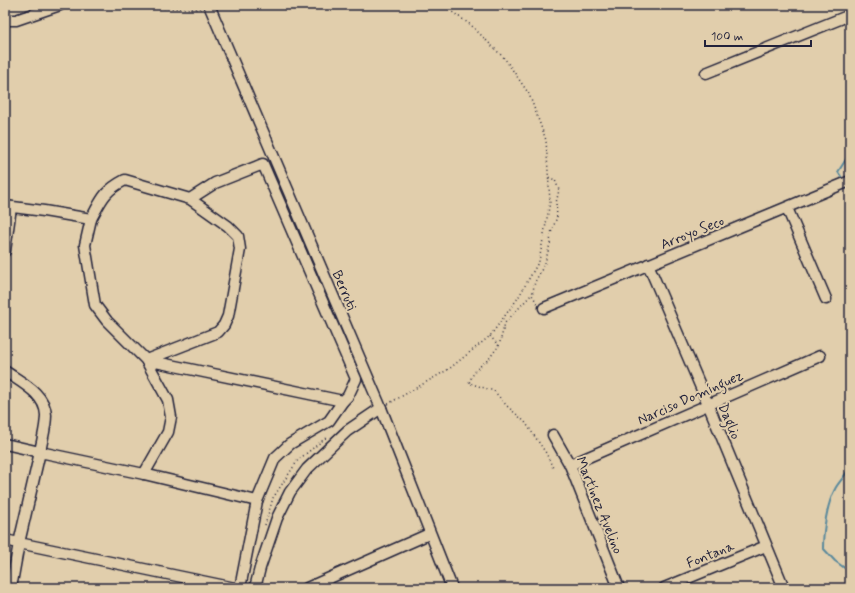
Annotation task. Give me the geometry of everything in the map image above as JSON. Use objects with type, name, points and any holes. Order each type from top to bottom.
[{"type":"street","points":[[5,20],[16,20],[43,8],[60,5]]},
{"type":"street","name":"Berruti","points":[[210,7],[381,408],[429,534],[452,588]]},
{"type":"street","points":[[706,73],[850,16]]},
{"type":"street","points":[[190,199],[215,183],[264,164],[356,379],[348,396],[329,421],[290,444],[275,458],[257,501],[240,588]]},
{"type":"street","points":[[144,474],[168,432],[171,417],[168,400],[146,360],[107,321],[95,305],[85,245],[91,219],[104,194],[113,186],[125,180],[190,199],[228,226],[238,236],[240,249],[228,316],[224,325],[218,332],[146,360]]},
{"type":"street","name":"Arroyo Seco","points":[[544,308],[850,181]]},
{"type":"street","points":[[5,251],[8,207],[91,219]]},
{"type":"street","points":[[787,208],[826,298]]},
{"type":"street","name":"Daglio","points":[[648,264],[784,588]]},
{"type":"street","name":"Narciso Domínguez","points":[[570,465],[820,356]]},
{"type":"street","points":[[146,360],[343,401]]},
{"type":"street","points":[[5,371],[33,391],[43,404],[46,413],[40,452],[19,543],[11,588]]},
{"type":"street","points":[[255,588],[260,568],[277,518],[290,492],[306,469],[347,431],[381,408]]},
{"type":"street","name":"Martínez Avelino","points":[[553,435],[570,465],[619,588]]},
{"type":"street","points":[[5,444],[144,474],[257,501]]},
{"type":"street","points":[[307,588],[429,534]]},
{"type":"street","points":[[5,540],[235,588]]},
{"type":"street","name":"Fontana","points":[[664,588],[766,546]]},
{"type":"path","points":[[124,5],[132,8],[210,7]]},
{"type":"path","points":[[381,408],[449,369],[490,336],[518,298],[539,261],[550,202],[546,140],[529,94],[505,59],[471,25],[442,5]]},
{"type":"path","points":[[548,177],[555,180],[558,190],[556,203],[557,217],[551,232],[550,244],[545,262],[535,282],[532,295],[505,323],[499,346],[490,358],[473,374],[469,383],[494,391],[507,406],[525,422],[546,452],[553,468]]},
{"type":"path","points":[[532,295],[537,303],[544,308]]},
{"type":"path","points":[[490,336],[499,346]]},
{"type":"waterway","points":[[844,181],[838,172],[850,153]]},
{"type":"waterway","points":[[847,186],[850,192]]},
{"type":"waterway","points":[[850,465],[832,495],[825,526],[823,548],[835,561],[850,572]]}]
